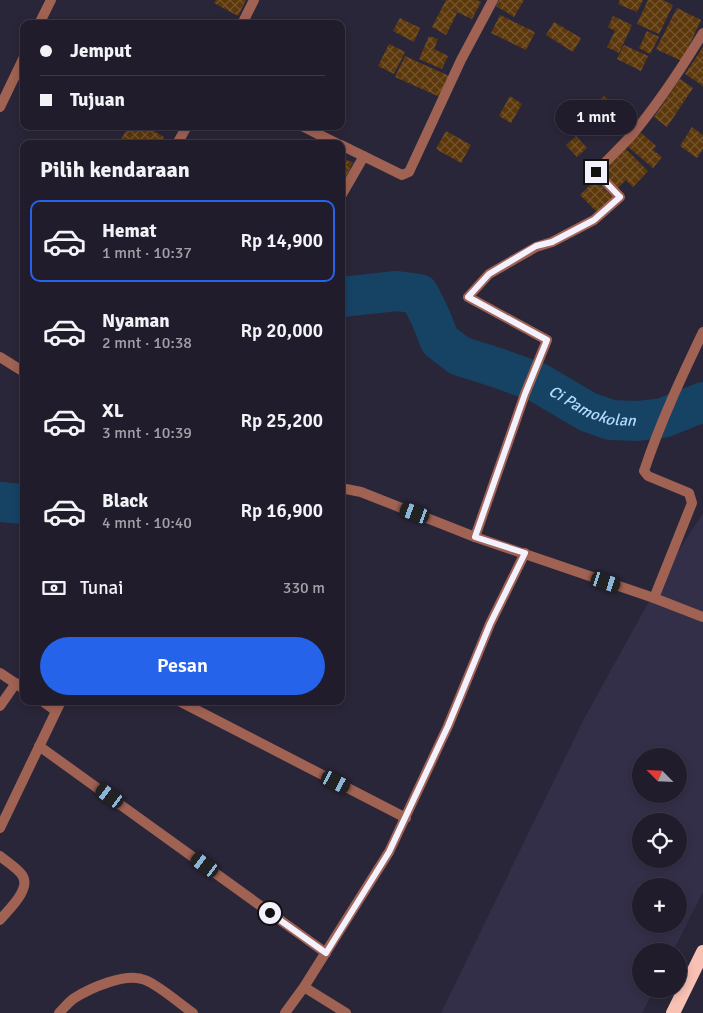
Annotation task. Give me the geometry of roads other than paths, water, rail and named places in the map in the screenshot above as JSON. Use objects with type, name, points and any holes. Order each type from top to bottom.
[{"type":"highway","points":[[673,1013],[703,952]]},
{"type":"street","points":[[41,20],[50,0]]},
{"type":"street","points":[[244,20],[254,0]]},
{"type":"street","points":[[345,147],[402,175],[409,172],[461,60],[493,0]]},
{"type":"street","points":[[475,537],[525,394],[547,340],[468,297],[489,274],[536,246],[552,242],[594,220],[620,197],[596,172],[630,137],[652,109],[703,34]]},
{"type":"street","points":[[1,100],[20,64]]},
{"type":"street","points":[[310,130],[330,140]]},
{"type":"street","points":[[345,189],[364,156]]},
{"type":"street","points":[[654,598],[692,503],[689,493],[648,476],[644,471],[656,434],[670,401],[703,332]]},
{"type":"street","points":[[0,357],[20,370]]},
{"type":"street","points":[[345,489],[361,492],[475,537],[654,598],[703,617]]},
{"type":"street","points":[[285,1013],[326,953],[389,852],[448,726],[490,624],[525,553]]},
{"type":"street","points":[[0,673],[20,686],[0,706]]},
{"type":"street","points":[[187,705],[406,818]]},
{"type":"street","points":[[0,828],[58,706]]},
{"type":"street","points":[[39,746],[326,953]]},
{"type":"street","points":[[0,856],[22,875],[23,887],[20,896],[0,920]]},
{"type":"street","points":[[59,1013],[80,995],[122,978],[140,978],[148,981],[193,1013]]},
{"type":"street","points":[[304,987],[346,1013]]},
{"type":"street","points":[[173,1013],[180,1003]]},
{"type":"waterway","name":"Ci Pamokolan","points":[[345,297],[397,291],[419,294],[440,341],[460,356],[537,382],[588,412],[611,420],[637,421],[663,418],[703,402]]},
{"type":"waterway","name":"Ci Pamokolan","points":[[0,502],[20,504]]}]
